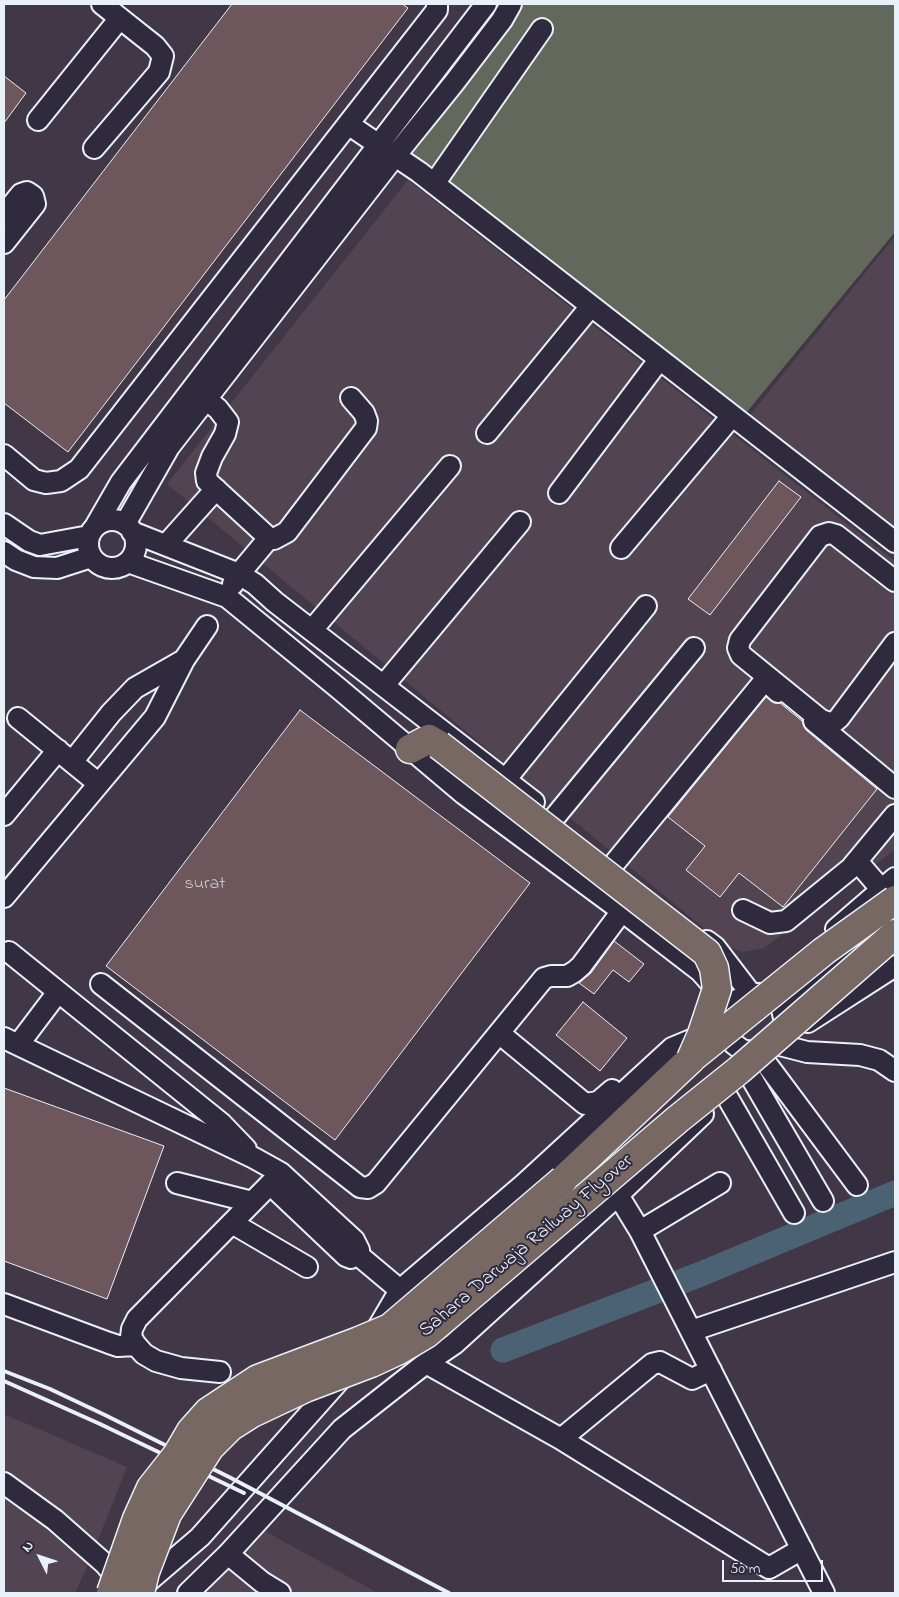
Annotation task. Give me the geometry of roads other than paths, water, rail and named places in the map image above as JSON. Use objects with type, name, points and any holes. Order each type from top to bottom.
[{"type":"highway","points":[[410,749],[428,739],[440,744],[707,953],[714,968],[724,1007],[702,1034],[681,1053]]},
{"type":"highway","name":"Sahara Darwaja Railway Flyover","points":[[111,1593],[137,1519],[151,1488],[177,1455],[190,1431],[208,1412],[258,1379],[390,1328],[563,1180],[681,1053],[824,951],[891,889]]},
{"type":"highway","name":"Sahara Darwaja Railway Flyover","points":[[140,1593],[167,1514],[210,1447],[230,1427],[252,1413],[305,1388],[371,1363],[399,1350],[426,1334],[738,1070],[895,934]]},
{"type":"highway","name":"Sahara Darwaja Railway Flyover","points":[[120,1593],[163,1493],[178,1468],[177,1455]]},
{"type":"street","points":[[94,148],[159,72],[163,56],[155,46],[102,4]]},
{"type":"street","points":[[4,455],[34,480],[46,483],[61,481],[79,469],[437,10],[437,4]]},
{"type":"street","points":[[129,528],[136,542],[134,553],[128,562],[119,567],[109,568],[99,564],[91,557],[88,547],[92,532],[121,482],[486,4]]},
{"type":"street","points":[[129,528],[169,447],[454,83],[502,20],[510,4]]},
{"type":"street","points":[[38,120],[120,18]]},
{"type":"street","points":[[434,184],[542,29]]},
{"type":"street","points":[[348,124],[434,184],[888,536],[861,554]]},
{"type":"street","points":[[4,215],[20,194],[27,192],[34,196],[35,204],[4,243]]},
{"type":"street","points":[[487,433],[591,306]]},
{"type":"street","points":[[559,493],[660,360]]},
{"type":"street","points":[[206,399],[218,409],[228,422],[225,434],[212,457],[206,473],[207,481],[269,538],[274,540],[286,532],[366,428],[367,421],[364,413],[351,398]]},
{"type":"street","points":[[621,548],[732,416]]},
{"type":"street","points":[[312,630],[450,466]]},
{"type":"street","points":[[166,545],[216,489]]},
{"type":"street","points":[[4,524],[29,541],[40,545],[92,532],[104,522],[115,521],[166,545],[239,574],[255,584],[506,779],[716,947],[756,994]]},
{"type":"street","points":[[384,685],[520,522]]},
{"type":"street","points":[[895,581],[836,535],[829,533],[820,536],[740,640],[738,648],[741,655],[821,720],[832,724],[895,643]]},
{"type":"street","points":[[227,597],[239,574],[269,538]]},
{"type":"street","points":[[4,552],[16,560],[34,567],[57,568],[91,557]]},
{"type":"street","points":[[128,562],[227,597],[464,794],[700,971],[724,1007],[731,1040],[742,1050],[752,1052],[771,1045],[895,966]]},
{"type":"street","points":[[506,779],[646,606]]},
{"type":"street","points":[[4,897],[154,717],[184,660],[207,626]]},
{"type":"street","points":[[554,818],[694,648]]},
{"type":"street","points":[[4,814],[135,688],[184,660]]},
{"type":"street","points":[[613,865],[764,680],[895,788]]},
{"type":"street","points":[[18,718],[99,784]]},
{"type":"street","points":[[743,910],[770,923],[786,921],[857,861],[895,815]]},
{"type":"street","points":[[756,994],[891,889],[857,861]]},
{"type":"street","points":[[101,984],[360,1187],[368,1188],[376,1183],[544,978],[568,976],[581,966],[622,911]]},
{"type":"street","points":[[782,1009],[895,921]]},
{"type":"street","points":[[9,952],[220,1123],[276,1178],[354,1240],[359,1250],[357,1254],[400,1290]]},
{"type":"street","points":[[58,992],[11,1042],[254,1158]]},
{"type":"street","points":[[135,1593],[200,1537],[361,1356],[400,1290],[681,1053],[724,1007],[743,996],[756,994],[769,996],[777,1002],[782,1009],[785,1023],[771,1045],[748,1072],[618,1195],[454,1344],[426,1363],[342,1429],[228,1554],[188,1593]]},
{"type":"street","points":[[499,1033],[585,1104],[598,1102],[663,1048],[681,1053]]},
{"type":"street","points":[[771,1045],[806,1052],[852,1055],[880,1060],[895,1071]]},
{"type":"street","points":[[771,1045],[857,1185]]},
{"type":"street","points":[[748,1072],[823,1201]]},
{"type":"street","points":[[725,1093],[794,1213]]},
{"type":"street","points":[[220,1372],[181,1368],[156,1361],[144,1354],[136,1345],[131,1337],[132,1329],[137,1319],[276,1178]]},
{"type":"street","points":[[177,1183],[252,1202]]},
{"type":"street","points":[[640,1230],[720,1183]]},
{"type":"street","points":[[618,1195],[640,1230],[824,1593]]},
{"type":"street","points":[[232,1223],[307,1267]]},
{"type":"street","points":[[691,1331],[894,1265]]},
{"type":"street","points":[[4,1304],[118,1346],[136,1345]]},
{"type":"street","points":[[378,1328],[387,1370],[404,1381]]},
{"type":"street","points":[[561,1440],[652,1364],[660,1362],[692,1379],[711,1370]]},
{"type":"street","points":[[426,1363],[561,1440],[769,1568],[802,1549]]},
{"type":"street","points":[[4,1483],[55,1520],[105,1564],[129,1593]]},
{"type":"street","points":[[228,1554],[256,1588],[280,1593]]},
{"type":"waterway","points":[[503,1350],[701,1274],[895,1193]]},
{"type":"railway","points":[[4,1371],[50,1389],[105,1415],[231,1478],[449,1593]]},
{"type":"railway","points":[[4,1381],[100,1424],[244,1493]]}]
